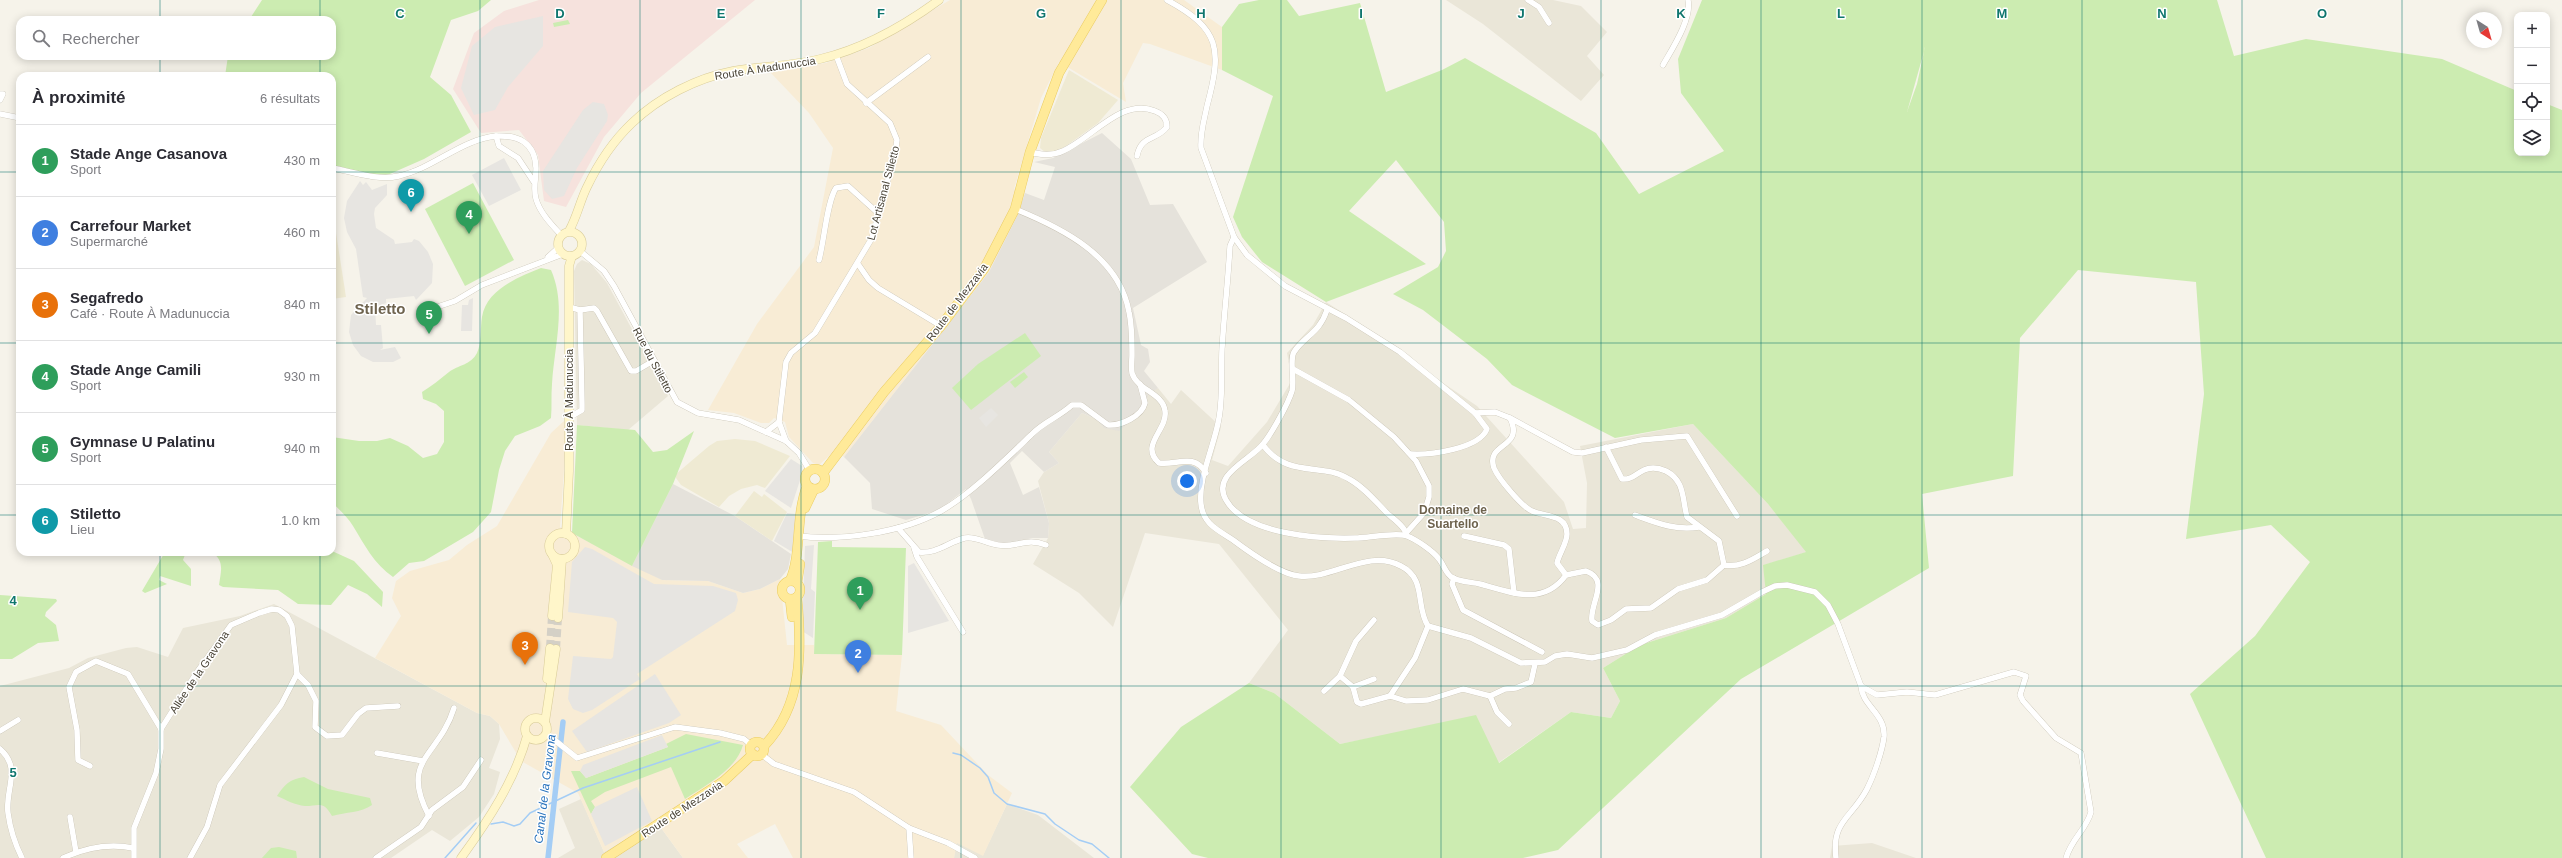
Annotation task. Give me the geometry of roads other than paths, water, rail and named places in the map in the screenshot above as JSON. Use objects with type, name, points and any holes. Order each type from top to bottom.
[{"type":"main road","name":"Route À Madunuccia","points":[[572,232],[586,188],[615,142],[632,123],[668,96],[711,77],[733,71],[806,62],[836,55],[885,33],[939,0]]},
{"type":"main road","name":"Route de Mezzavia","points":[[823,473],[884,392],[941,326],[984,269],[1015,209],[1030,152],[1059,73],[1102,0]]},
{"type":"main road","points":[[572,232],[582,243],[580,251],[564,253],[561,235],[572,232]]},
{"type":"main road","name":"Route À Madunuccia","points":[[564,253],[569,266],[570,416],[566,534]]},
{"type":"main road","points":[[816,469],[823,473],[825,480],[823,486],[811,488],[805,479],[810,471],[816,469]]},
{"type":"main road","points":[[793,582],[785,583],[782,590],[784,596],[793,598],[800,592],[793,582],[803,514],[811,488]]},
{"type":"main road","points":[[566,534],[571,537],[575,548],[573,554],[562,559],[555,617],[557,566],[550,544],[556,535],[566,534]]},
{"type":"main road","points":[[552,554],[562,559]]},
{"type":"main road","name":"Route de Mezzavia","points":[[606,858],[724,781],[758,748],[787,714],[795,691],[800,654],[793,598]]},
{"type":"main road","points":[[521,758],[536,741],[542,739],[547,734],[545,722],[553,649]]},
{"type":"main road","points":[[461,858],[488,820],[521,758],[527,736],[527,724],[536,718],[547,703]]},
{"type":"main road","points":[[536,718],[545,722]]},
{"type":"main road","points":[[527,736],[536,741]]},
{"type":"street","points":[[1167,0],[1200,21],[1211,36],[1215,51],[1216,63],[1213,83],[1200,136],[1201,148],[1234,237],[1247,255],[1285,286],[1327,310],[1346,318],[1400,352],[1474,413],[1487,429],[1484,436],[1477,442],[1430,454],[1411,454]]},
{"type":"street","points":[[1528,0],[1538,8],[1549,23]]},
{"type":"street","points":[[1664,65],[1682,31],[1689,5],[1688,0]]},
{"type":"street","name":"Lot Artisanal Stiletto","points":[[779,422],[786,362],[794,350],[815,333],[858,264],[872,238],[895,154],[897,140],[890,123],[866,103],[847,84],[836,55]]},
{"type":"street","points":[[866,103],[928,57]]},
{"type":"street","points":[[0,94],[2,94],[0,100]]},
{"type":"street","points":[[1030,152],[1044,155],[1064,150],[1125,110],[1137,107],[1157,111],[1164,117],[1167,127],[1163,132],[1143,142],[1139,146],[1137,156]]},
{"type":"street","points":[[0,114],[16,117]]},
{"type":"street","points":[[496,136],[499,146],[518,158],[534,182]]},
{"type":"street","points":[[336,169],[378,177],[399,176],[466,144],[496,136],[520,138],[528,145],[536,168],[534,182],[536,199],[542,212],[561,235]]},
{"type":"street","points":[[819,260],[825,239],[831,201],[836,188],[848,186],[854,189],[879,214]]},
{"type":"street","points":[[1015,209],[1047,222],[1086,246],[1117,282],[1129,311],[1132,338],[1132,374],[1140,384],[1156,396],[1165,410],[1165,416],[1152,446],[1155,459],[1164,464],[1185,460],[1195,463],[1206,473]]},
{"type":"street","points":[[1234,237],[1230,246],[1224,321],[1219,418],[1206,473],[1201,503],[1203,515],[1208,524],[1250,554],[1296,576],[1321,576],[1354,564],[1368,562],[1394,563],[1402,566],[1410,572],[1419,585],[1422,616],[1428,626],[1471,638],[1521,663],[1534,664],[1545,662],[1555,656],[1567,654],[1588,657],[1628,650],[1655,635],[1709,620],[1734,610],[1769,589],[1787,585],[1815,592],[1828,605],[1838,624],[1861,686],[1861,694],[1879,715],[1883,725],[1883,739],[1868,788],[1838,829],[1834,845],[1836,858]]},
{"type":"street","name":"Rue du Stiletto","points":[[580,251],[604,271],[614,286],[653,361],[677,402],[686,409],[739,420],[786,441],[799,453],[810,471]]},
{"type":"street","points":[[436,307],[455,301],[482,285],[546,258],[564,253]]},
{"type":"street","points":[[858,264],[866,277],[878,288],[941,326]]},
{"type":"street","points":[[569,307],[580,310],[594,308],[597,311],[631,371],[636,371],[653,361]]},
{"type":"street","points":[[570,416],[582,410],[580,310]]},
{"type":"street","points":[[1293,369],[1349,400],[1394,437],[1411,454],[1429,486],[1429,497],[1424,513],[1406,534],[1354,538],[1284,534],[1247,518],[1235,510],[1226,499],[1223,490],[1225,479],[1263,445],[1292,391],[1293,369],[1291,358],[1294,352],[1314,334],[1327,310]]},
{"type":"street","points":[[799,537],[837,537],[872,534],[898,528],[941,511],[1020,448],[1045,423],[1062,414],[1072,405],[1081,405],[1108,425],[1120,424],[1144,407],[1140,384]]},
{"type":"street","points":[[1474,413],[1495,412],[1510,418],[1573,452],[1582,453],[1641,440],[1687,436],[1737,516]]},
{"type":"street","points":[[1510,418],[1515,430],[1513,438],[1495,452],[1494,468],[1522,504],[1532,511],[1554,516],[1565,526],[1567,534],[1557,563],[1566,575]]},
{"type":"street","points":[[766,432],[779,422],[786,441]]},
{"type":"street","points":[[1263,445],[1276,457],[1302,469],[1338,474],[1349,478],[1406,534],[1435,554],[1446,572],[1454,578],[1530,596],[1556,586],[1566,575],[1586,570],[1596,578],[1599,591],[1591,616],[1592,621],[1598,625],[1611,620],[1626,609],[1652,608],[1678,589],[1707,580],[1724,565]]},
{"type":"street","points":[[1606,447],[1622,479],[1628,480],[1644,470],[1654,468],[1673,475],[1682,488],[1683,503],[1687,517],[1699,527],[1720,540],[1724,565]]},
{"type":"street","points":[[1635,515],[1665,526],[1687,529],[1699,527]]},
{"type":"street","points":[[898,528],[919,552],[930,553],[969,538],[998,545],[1034,541],[1046,545]]},
{"type":"street","points":[[1464,536],[1504,545],[1509,549],[1514,593]]},
{"type":"street","points":[[913,545],[917,557],[963,632]]},
{"type":"street","points":[[1724,565],[1732,567],[1745,563],[1767,551]]},
{"type":"street","points":[[1454,578],[1452,584],[1463,610],[1542,652]]},
{"type":"street","name":"Allée de la Gravona","points":[[161,729],[224,632],[231,625],[253,615],[272,609],[287,616],[295,638],[297,674],[281,706],[220,785],[207,827],[190,858]]},
{"type":"street","points":[[1324,691],[1340,676],[1356,641],[1374,620]]},
{"type":"street","points":[[1390,696],[1415,658],[1428,626]]},
{"type":"street","points":[[90,766],[78,760],[77,730],[69,692],[76,672],[88,664],[96,661],[104,662],[128,674],[161,729],[161,748],[156,773],[134,828],[134,858]]},
{"type":"street","points":[[1340,676],[1352,687],[1357,702],[1361,704],[1390,696],[1406,701],[1417,701],[1463,689],[1490,696],[1505,689],[1520,687],[1531,682],[1534,664]]},
{"type":"street","points":[[1861,686],[1877,695],[1908,692],[1935,694],[2014,672],[2026,676],[2020,695],[2023,701],[2051,734],[2078,750],[2083,758],[2091,812],[2089,820],[2074,839],[2066,858]]},
{"type":"street","points":[[297,674],[308,684],[316,701],[315,727],[327,736],[342,735],[358,714],[366,708],[398,706]]},
{"type":"street","points":[[1352,687],[1374,679]]},
{"type":"street","points":[[1490,696],[1497,712],[1509,724]]},
{"type":"street","points":[[429,816],[418,791],[417,779],[423,761],[443,735],[454,708]]},
{"type":"street","points":[[0,731],[18,720]]},
{"type":"street","points":[[547,734],[577,758],[675,727],[720,733],[744,739],[758,748],[774,764],[854,792],[909,828],[948,843],[975,858]]},
{"type":"street","points":[[0,749],[9,757],[13,769],[8,813],[11,828],[22,858]]},
{"type":"street","points":[[377,753],[423,761]]},
{"type":"street","points":[[376,858],[412,835],[429,816],[432,810],[462,789],[481,760]]},
{"type":"street","points":[[70,817],[76,852]]},
{"type":"street","points":[[909,828],[911,858]]},
{"type":"street","points":[[63,858],[76,852],[106,846],[133,848]]},
{"type":"waterway","name":"Canal de la Gravona","points":[[548,858],[563,722]]},
{"type":"waterway","points":[[491,824],[503,822],[514,826],[520,824],[530,813],[583,788],[720,742]]},
{"type":"waterway","points":[[953,753],[961,755],[980,768],[988,777],[994,793],[1007,804],[1045,814],[1055,824],[1079,840],[1092,844],[1109,858]]},
{"type":"waterway","points":[[445,858],[476,823]]},
{"type":"tunnel","points":[[550,648],[552,616]]},
{"type":"tunnel","points":[[556,649],[558,618]]},
{"type":"place","name":"Stiletto","points":[[411,212]]},
{"type":"place","name":"Stade Ange Camili","points":[[469,234]]},
{"type":"place","name":"Gymnase U Palatinu","points":[[429,334]]},
{"type":"place","name":"Stade Ange Casanova","points":[[860,610]]},
{"type":"place","name":"Segafredo","points":[[525,665]]},
{"type":"place","name":"Carrefour Market","points":[[858,673]]},
{"type":"district","name":"Stiletto","points":[[380,309]]},
{"type":"district","name":"Domaine de Suartello","points":[[1453,517]]}]
